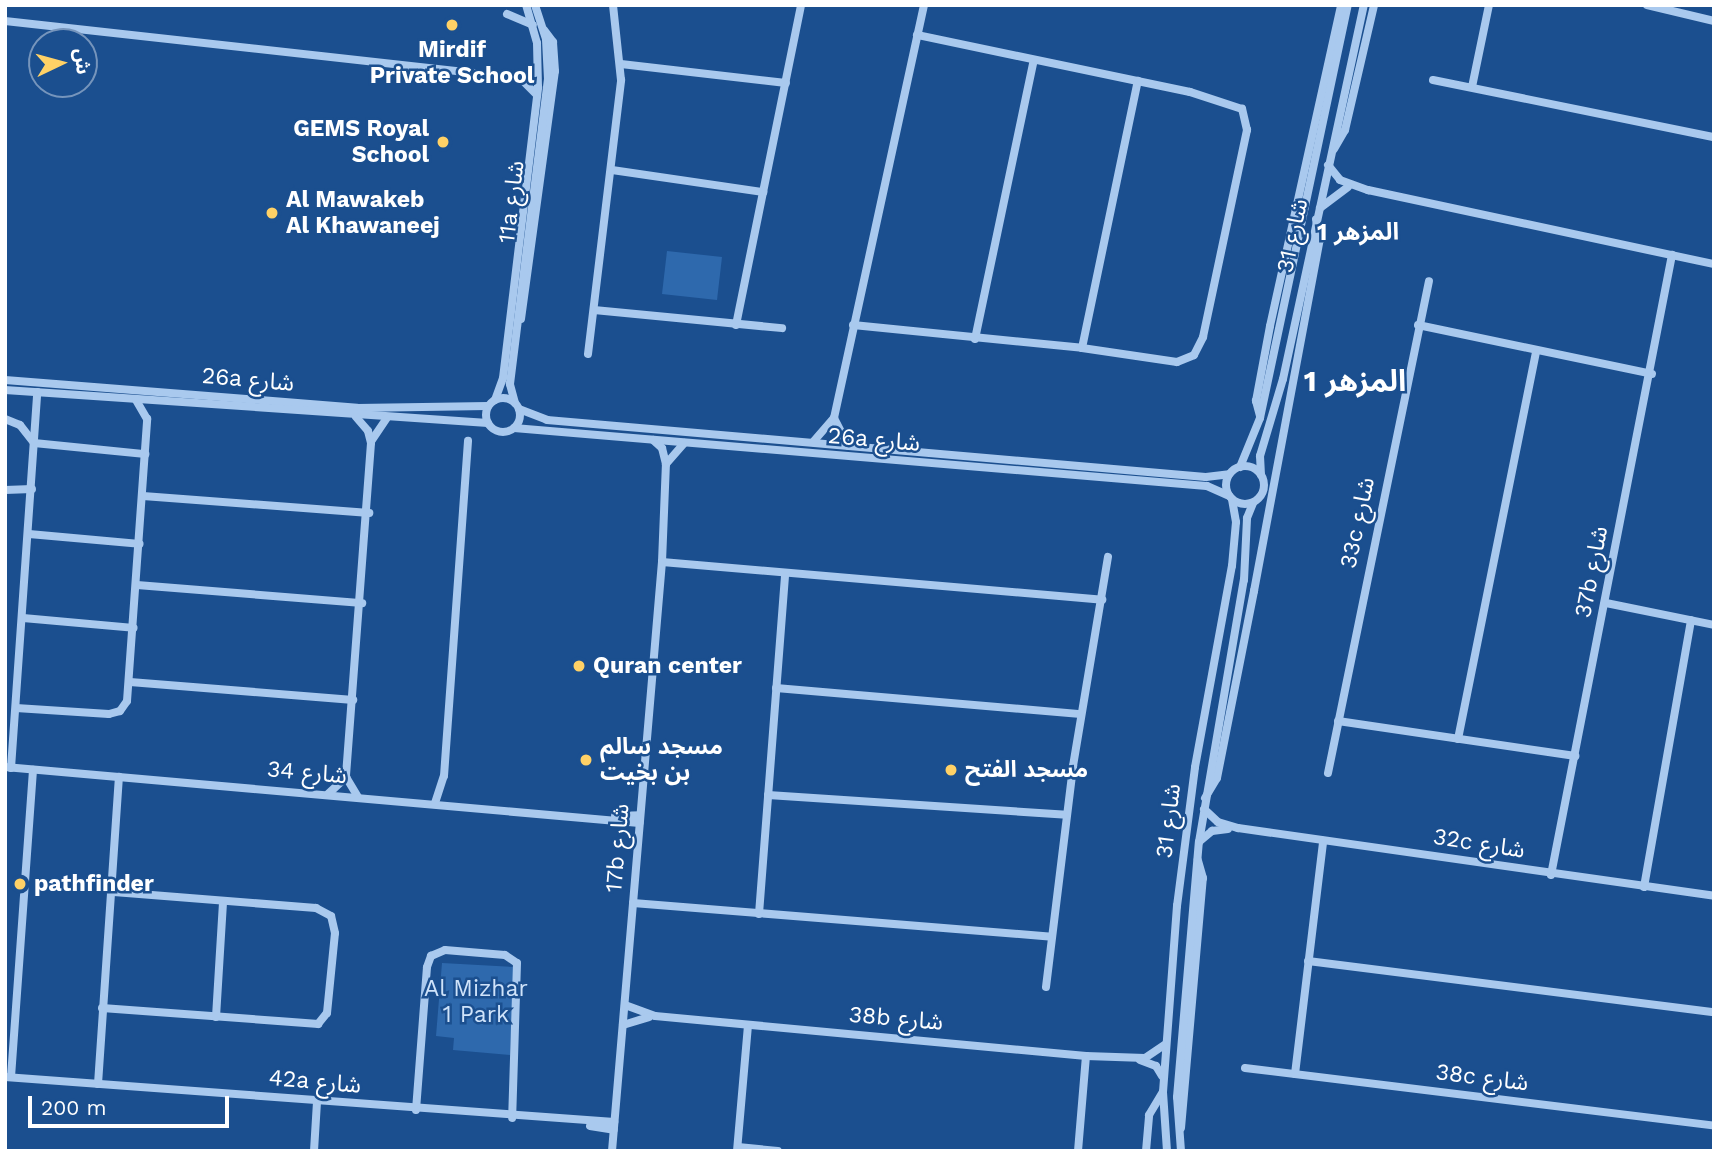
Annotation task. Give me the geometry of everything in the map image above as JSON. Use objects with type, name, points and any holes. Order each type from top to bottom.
[{"type":"street","name":"11a شارع","points":[[488,423],[491,403],[503,378],[537,95],[539,61],[533,25],[526,5]]},
{"type":"street","name":"11a شارع","points":[[514,428],[517,406],[510,384],[548,79],[543,29],[535,5]]},
{"type":"street","points":[[588,354],[612,170],[621,64],[613,5]]},
{"type":"street","points":[[736,325],[801,5]]},
{"type":"street","points":[[811,443],[834,418],[924,5]]},
{"type":"street","points":[[1260,418],[1256,401],[1266,349],[1340,5]]},
{"type":"street","name":"شارع 31","points":[[1240,467],[1260,418],[1348,5]]},
{"type":"street","name":"شارع 31","points":[[1261,475],[1260,456],[1283,379],[1364,5]]},
{"type":"street","points":[[1331,154],[1345,131],[1374,5]]},
{"type":"street","points":[[1472,87],[1489,5]]},
{"type":"street","points":[[1647,5],[1714,21]]},
{"type":"street","points":[[507,13],[533,25]]},
{"type":"street","points":[[5,21],[520,78],[531,74],[539,61]]},
{"type":"street","points":[[853,325],[975,340],[1082,348],[1177,362],[1194,355],[1203,337],[1247,130],[1242,109],[1230,102],[1138,81],[917,35]]},
{"type":"street","points":[[975,340],[1034,60]]},
{"type":"street","points":[[621,64],[786,83]]},
{"type":"street","points":[[520,78],[537,95]]},
{"type":"street","points":[[1433,80],[1714,137]]},
{"type":"street","points":[[1082,348],[1138,81]]},
{"type":"street","points":[[1327,101],[1329,115],[1318,169],[1324,182],[1714,264]]},
{"type":"street","points":[[1328,165],[1340,180],[1368,190]]},
{"type":"street","points":[[612,170],[763,192]]},
{"type":"street","points":[[1205,798],[1217,778],[1254,591],[1320,240],[1317,215],[1348,187]]},
{"type":"street","name":"37b شارع","points":[[1551,875],[1676,256]]},
{"type":"street","name":"33c شارع","points":[[1328,773],[1429,281]]},
{"type":"street","points":[[594,310],[782,328]]},
{"type":"street","points":[[1418,325],[1652,374]]},
{"type":"street","points":[[1458,739],[1536,351]]},
{"type":"street","name":"26a شارع","points":[[5,380],[74,383],[334,406],[444,410],[491,403],[517,406],[547,420],[1206,477],[1229,474]]},
{"type":"street","points":[[8,768],[23,618],[37,392],[44,385],[74,383]]},
{"type":"street","name":"26a شارع","points":[[5,390],[488,423],[497,431],[514,428],[1207,486],[1230,498]]},
{"type":"street","points":[[23,391],[36,409]]},
{"type":"street","points":[[36,409],[53,393]]},
{"type":"street","points":[[16,708],[120,711],[127,701],[147,419],[136,400]]},
{"type":"street","points":[[147,419],[161,402]]},
{"type":"street","points":[[355,416],[368,430],[371,443],[369,513],[346,777],[358,797]]},
{"type":"street","points":[[371,443],[387,418]]},
{"type":"street","points":[[834,418],[848,446]]},
{"type":"street","points":[[5,419],[20,425],[34,443],[145,454]]},
{"type":"street","name":"17b شارع","points":[[612,1151],[662,562],[666,464],[661,445],[653,439]]},
{"type":"street","points":[[435,803],[444,776],[468,441]]},
{"type":"street","points":[[666,464],[674,449],[686,442]]},
{"type":"street","points":[[1240,467],[1261,475],[1264,488],[1253,503],[1230,498],[1229,474],[1240,467]]},
{"type":"street","points":[[5,490],[32,489]]},
{"type":"street","points":[[143,496],[369,513]]},
{"type":"street","name":"شارع 31","points":[[1167,1151],[1163,1087],[1166,1044],[1195,767],[1233,566],[1236,522],[1230,498]]},
{"type":"street","name":"شارع 31","points":[[1181,1151],[1178,1138],[1178,1072],[1197,859],[1205,798],[1242,591],[1247,518],[1253,503]]},
{"type":"street","points":[[29,534],[140,544]]},
{"type":"street","points":[[1046,987],[1066,815],[1108,557]]},
{"type":"street","points":[[662,562],[1102,600]]},
{"type":"street","points":[[759,914],[785,573]]},
{"type":"street","points":[[137,585],[362,603]]},
{"type":"street","points":[[1606,603],[1714,625]]},
{"type":"street","points":[[23,618],[134,628]]},
{"type":"street","points":[[1644,887],[1691,620]]},
{"type":"street","points":[[130,682],[353,700]]},
{"type":"street","points":[[776,688],[1081,714]]},
{"type":"street","points":[[1338,721],[1575,756]]},
{"type":"street","name":"شارع 34","points":[[8,768],[640,819]]},
{"type":"street","points":[[8,1077],[33,770]]},
{"type":"street","points":[[95,1084],[122,777]]},
{"type":"street","points":[[327,794],[346,777]]},
{"type":"street","points":[[768,795],[1066,815]]},
{"type":"street","name":"32c شارع","points":[[1204,808],[1214,820],[1238,828],[1551,875],[1714,896]]},
{"type":"street","name":"32c شارع","points":[[1199,842],[1212,831],[1238,828]]},
{"type":"street","points":[[1295,1074],[1323,841]]},
{"type":"street","points":[[102,1008],[318,1024],[327,1013],[335,933],[331,916],[316,908],[111,892]]},
{"type":"street","points":[[216,1017],[223,901]]},
{"type":"street","points":[[633,903],[1052,937]]},
{"type":"street","points":[[416,1110],[426,967],[430,956],[440,950],[505,955],[517,964],[509,1117]]},
{"type":"street","points":[[1308,961],[1714,1012]]},
{"type":"street","name":"38b شارع","points":[[625,1005],[655,1016],[1086,1056],[1153,1056],[1166,1044]]},
{"type":"street","name":"38b شارع","points":[[622,1025],[655,1016]]},
{"type":"street","points":[[748,1026],[737,1149],[778,1151]]},
{"type":"street","points":[[1078,1151],[1086,1056]]},
{"type":"street","points":[[1134,1058],[1156,1066],[1163,1087],[1149,1115],[1146,1151]]},
{"type":"street","name":"38c شارع","points":[[1245,1068],[1714,1126]]},
{"type":"street","name":"42a شارع","points":[[8,1077],[614,1126]]},
{"type":"street","points":[[314,1147],[319,1102]]},
{"type":"green space","points":[[667,251],[722,257],[717,300],[662,294]]},
{"type":"green space","name":"Al Mizhar 1 Park","points":[[442,963],[514,967],[510,1055],[453,1050],[454,1038],[436,1036]]},
{"type":"place","name":"Mirdif Private School","points":[[452,25]]},
{"type":"place","name":"GEMS Royal School","points":[[443,142]]},
{"type":"place","name":"Al Mawakeb Al Khawaneej","points":[[272,213]]},
{"type":"place","name":"Quran center","points":[[579,666]]},
{"type":"place","name":"مسجد سالم بن بخيت","points":[[586,760]]},
{"type":"place","name":"مسجد الفتح","points":[[951,770]]},
{"type":"place","name":"pathfinder","points":[[20,884]]},
{"type":"district","name":"المزهر 1","points":[[1358,233]]},
{"type":"district","name":"المزهر 1","points":[[1355,381]]}]
